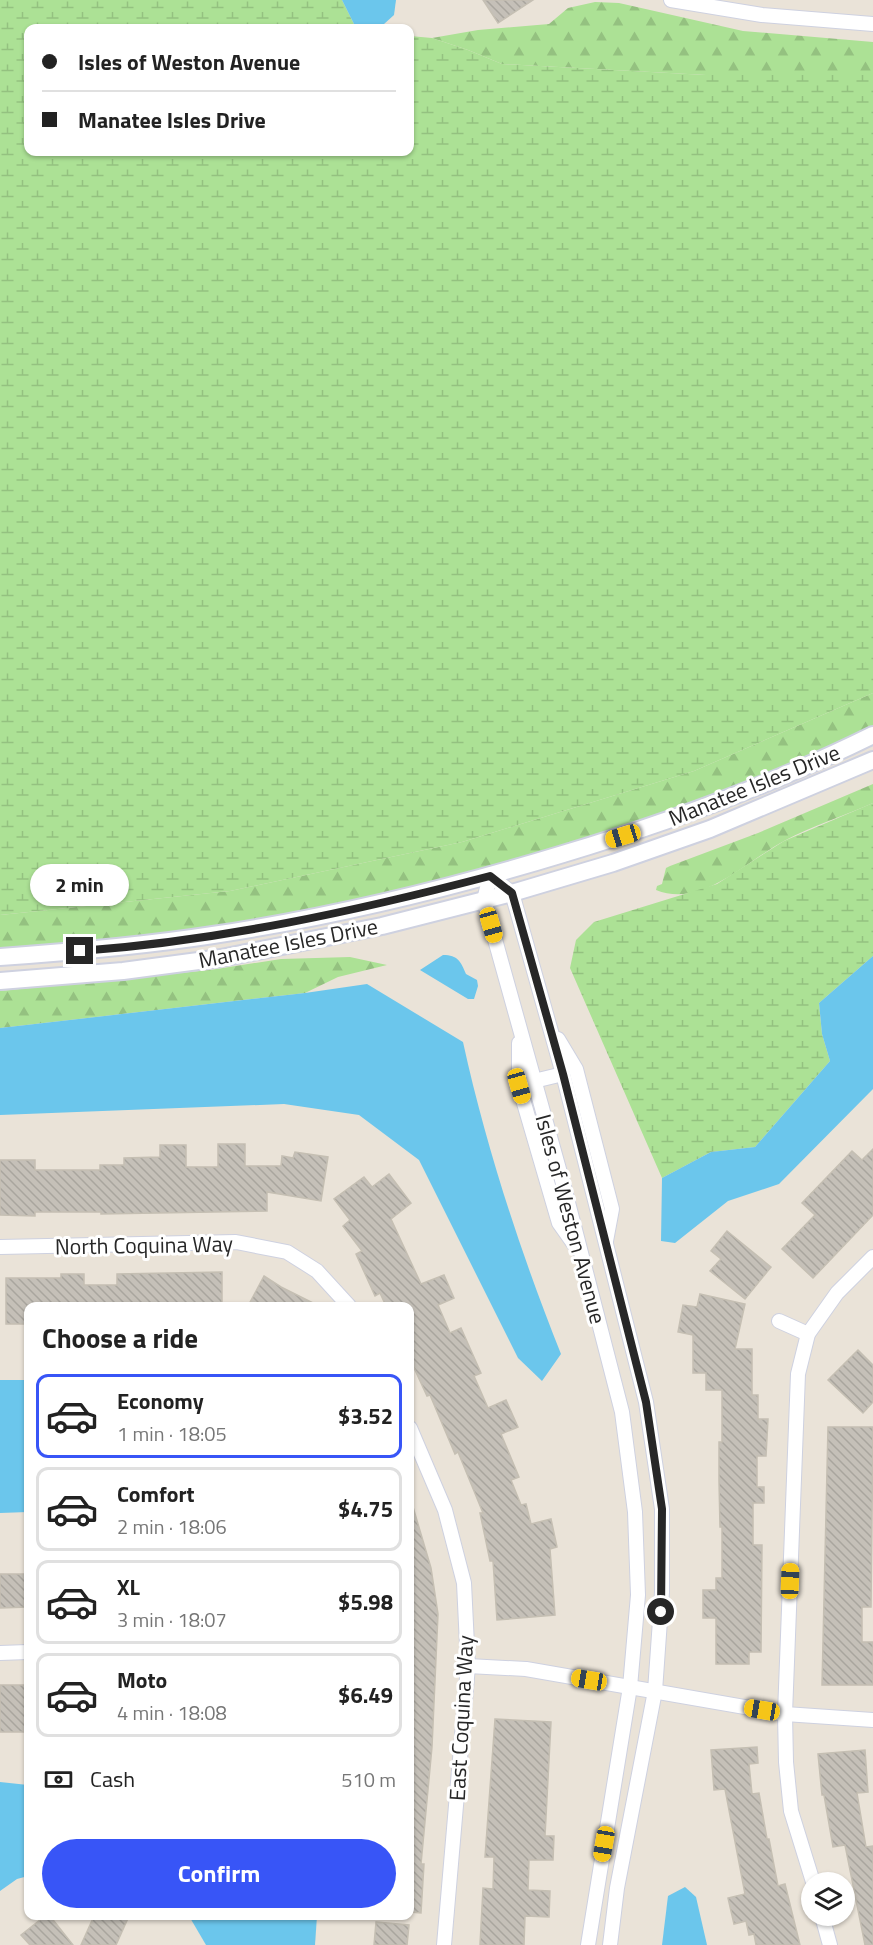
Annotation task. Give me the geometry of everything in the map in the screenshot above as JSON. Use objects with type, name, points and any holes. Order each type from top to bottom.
[{"type":"street","points":[[671,0],[762,15],[873,24]]},
{"type":"street","name":"Manatee Isles Drive","points":[[0,957],[100,950],[234,932],[377,905],[490,876],[623,836],[769,782],[873,735]]},
{"type":"street","name":"Manatee Isles Drive","points":[[0,981],[123,971],[221,958],[370,928],[512,893],[614,863],[710,829],[873,760]]},
{"type":"street","points":[[490,876],[512,893]]},
{"type":"street","name":"Isles of Weston Avenue","points":[[490,876],[484,900],[564,1187],[622,1412],[635,1512],[638,1594],[630,1687],[588,1945]]},
{"type":"street","name":"Isles of Weston Avenue","points":[[512,893],[563,1074],[646,1402],[662,1509],[662,1592],[655,1691],[617,1888],[609,1945]]},
{"type":"street","points":[[548,1021],[576,1069],[604,1177],[612,1209],[606,1246]]},
{"type":"street","points":[[519,1026],[519,1086],[559,1223],[581,1255]]},
{"type":"street","points":[[534,1081],[563,1074]]},
{"type":"street","points":[[564,1187],[604,1177]]},
{"type":"street","name":"North Coquina Way","points":[[0,1247],[236,1242],[288,1252],[317,1271],[345,1302]]},
{"type":"street","points":[[810,1872],[791,1811],[786,1762],[785,1714],[798,1374],[808,1334],[837,1293],[873,1257]]},
{"type":"street","points":[[779,1321],[808,1334]]},
{"type":"street","name":"East Coquina Way","points":[[414,1437],[445,1509],[465,1583],[468,1666],[444,1945]]},
{"type":"street","points":[[0,1653],[24,1652]]},
{"type":"street","points":[[468,1666],[526,1669],[785,1714],[873,1720]]},
{"type":"street","points":[[825,1926],[830,1945]]},
{"type":"green space","points":[[0,0],[342,0],[354,24],[24,24],[24,156],[414,156],[414,36],[432,38],[502,64],[706,75],[873,75],[873,693],[694,771],[462,842],[230,891],[0,915]]},
{"type":"green space","points":[[595,2],[619,3],[743,31],[873,42],[873,75],[706,75],[502,64],[432,38],[478,30],[549,24],[568,8]]},
{"type":"green space","points":[[873,693],[873,735],[769,781],[377,905],[0,957],[0,915],[230,891],[462,842],[694,771]]},
{"type":"green space","points":[[873,784],[873,803],[784,841],[724,880],[690,893],[673,894],[656,890],[657,886],[662,884],[666,868],[670,866],[758,833]]},
{"type":"green space","points":[[873,803],[873,956],[819,1003],[822,1034],[830,1061],[755,1147],[711,1152],[662,1178],[570,968],[576,940],[594,922],[717,884],[784,841]]},
{"type":"green space","points":[[350,957],[387,965],[338,977],[305,993],[0,1028],[0,991],[210,970],[281,959]]},
{"type":"water","points":[[342,0],[396,0],[394,15],[384,24],[354,24]]},
{"type":"water","points":[[443,955],[456,958],[466,974],[477,980],[478,986],[474,999],[468,999],[420,970]]},
{"type":"water","points":[[873,956],[873,1089],[779,1184],[728,1201],[675,1243],[661,1241],[662,1178],[711,1152],[755,1147],[830,1061],[822,1034],[819,1003]]},
{"type":"water","points":[[367,984],[463,1042],[482,1121],[506,1200],[561,1354],[542,1381],[518,1358],[419,1160],[359,1115],[284,1104],[0,1115],[0,1028]]},
{"type":"water","points":[[0,1380],[24,1380],[24,1512],[0,1513]]},
{"type":"water","points":[[0,1782],[24,1785],[24,1877],[17,1879],[0,1891]]},
{"type":"water","points":[[685,1887],[696,1897],[707,1945],[662,1945],[668,1896]]},
{"type":"water","points":[[191,1920],[317,1920],[315,1945],[206,1945]]},
{"type":"building","points":[[483,0],[533,0],[498,23]]},
{"type":"building","points":[[218,1144],[245,1144],[245,1166],[281,1166],[282,1156],[293,1158],[295,1152],[328,1157],[321,1201],[267,1192],[267,1211],[101,1214],[101,1212],[35,1212],[35,1216],[0,1215],[0,1160],[35,1160],[35,1170],[100,1170],[100,1165],[124,1165],[124,1158],[160,1157],[160,1145],[186,1145],[186,1167],[218,1167]]},
{"type":"building","points":[[873,1149],[873,1215],[813,1278],[782,1249],[815,1215],[802,1203],[852,1151],[862,1160]]},
{"type":"building","points":[[389,1174],[411,1203],[391,1219],[421,1284],[444,1275],[454,1298],[438,1305],[450,1333],[461,1328],[481,1373],[474,1376],[488,1408],[506,1400],[518,1427],[501,1434],[519,1477],[511,1480],[521,1505],[526,1504],[531,1524],[551,1519],[557,1547],[550,1549],[555,1615],[497,1620],[493,1561],[490,1561],[480,1513],[483,1513],[458,1452],[455,1454],[430,1395],[427,1396],[414,1368],[414,1302],[384,1302],[380,1293],[375,1296],[356,1254],[362,1251],[343,1226],[350,1220],[334,1199],[364,1177],[372,1187]]},
{"type":"building","points":[[727,1231],[771,1267],[745,1299],[710,1271],[721,1259],[711,1251]]},
{"type":"building","points":[[222,1272],[222,1302],[24,1302],[24,1324],[6,1324],[6,1278],[61,1278],[61,1274],[84,1274],[84,1285],[117,1285],[117,1274]]},
{"type":"building","points":[[264,1276],[311,1302],[250,1302]]},
{"type":"building","points":[[700,1294],[745,1304],[735,1349],[752,1349],[752,1395],[758,1395],[758,1419],[768,1419],[766,1456],[757,1456],[757,1487],[764,1487],[764,1503],[753,1503],[753,1545],[762,1545],[761,1652],[749,1652],[749,1664],[716,1664],[716,1618],[703,1618],[703,1590],[716,1590],[716,1578],[722,1578],[719,1442],[722,1442],[722,1390],[706,1390],[706,1373],[693,1373],[693,1335],[678,1332],[683,1305],[697,1307]]},
{"type":"building","points":[[858,1350],[873,1365],[873,1402],[863,1413],[828,1380]]},
{"type":"building","points":[[828,1427],[873,1427],[871,1607],[862,1607],[862,1642],[873,1642],[873,1685],[822,1685]]},
{"type":"building","points":[[414,1510],[431,1568],[438,1614],[432,1747],[421,1864],[424,1864],[421,1913],[414,1912]]},
{"type":"building","points":[[0,1574],[24,1574],[24,1607],[0,1608]]},
{"type":"building","points":[[0,1685],[24,1685],[24,1732],[0,1732]]},
{"type":"building","points":[[495,1719],[551,1722],[545,1836],[554,1836],[553,1860],[529,1860],[528,1890],[550,1891],[549,1917],[525,1916],[524,1945],[480,1945],[483,1888],[493,1889],[494,1857],[485,1857]]},
{"type":"building","points":[[757,1747],[758,1763],[749,1764],[752,1794],[759,1793],[778,1886],[785,1884],[800,1945],[756,1945],[754,1934],[749,1935],[746,1921],[734,1924],[728,1898],[745,1894],[725,1789],[714,1790],[711,1750]]},
{"type":"building","points":[[865,1750],[868,1792],[857,1793],[866,1847],[873,1846],[873,1945],[865,1945],[855,1895],[855,1872],[850,1872],[845,1845],[833,1847],[824,1795],[822,1795],[818,1754]]},
{"type":"building","points":[[40,1920],[53,1920],[73,1945],[30,1945],[21,1935]]},
{"type":"building","points":[[92,1920],[127,1920],[116,1945],[81,1945]]},
{"type":"building","points":[[376,1922],[409,1925],[407,1945],[374,1945]]},
{"type":"route","points":[[80,951],[212,935],[300,921],[377,905],[490,876],[512,893],[563,1074],[646,1402],[662,1509],[661,1612]]}]
